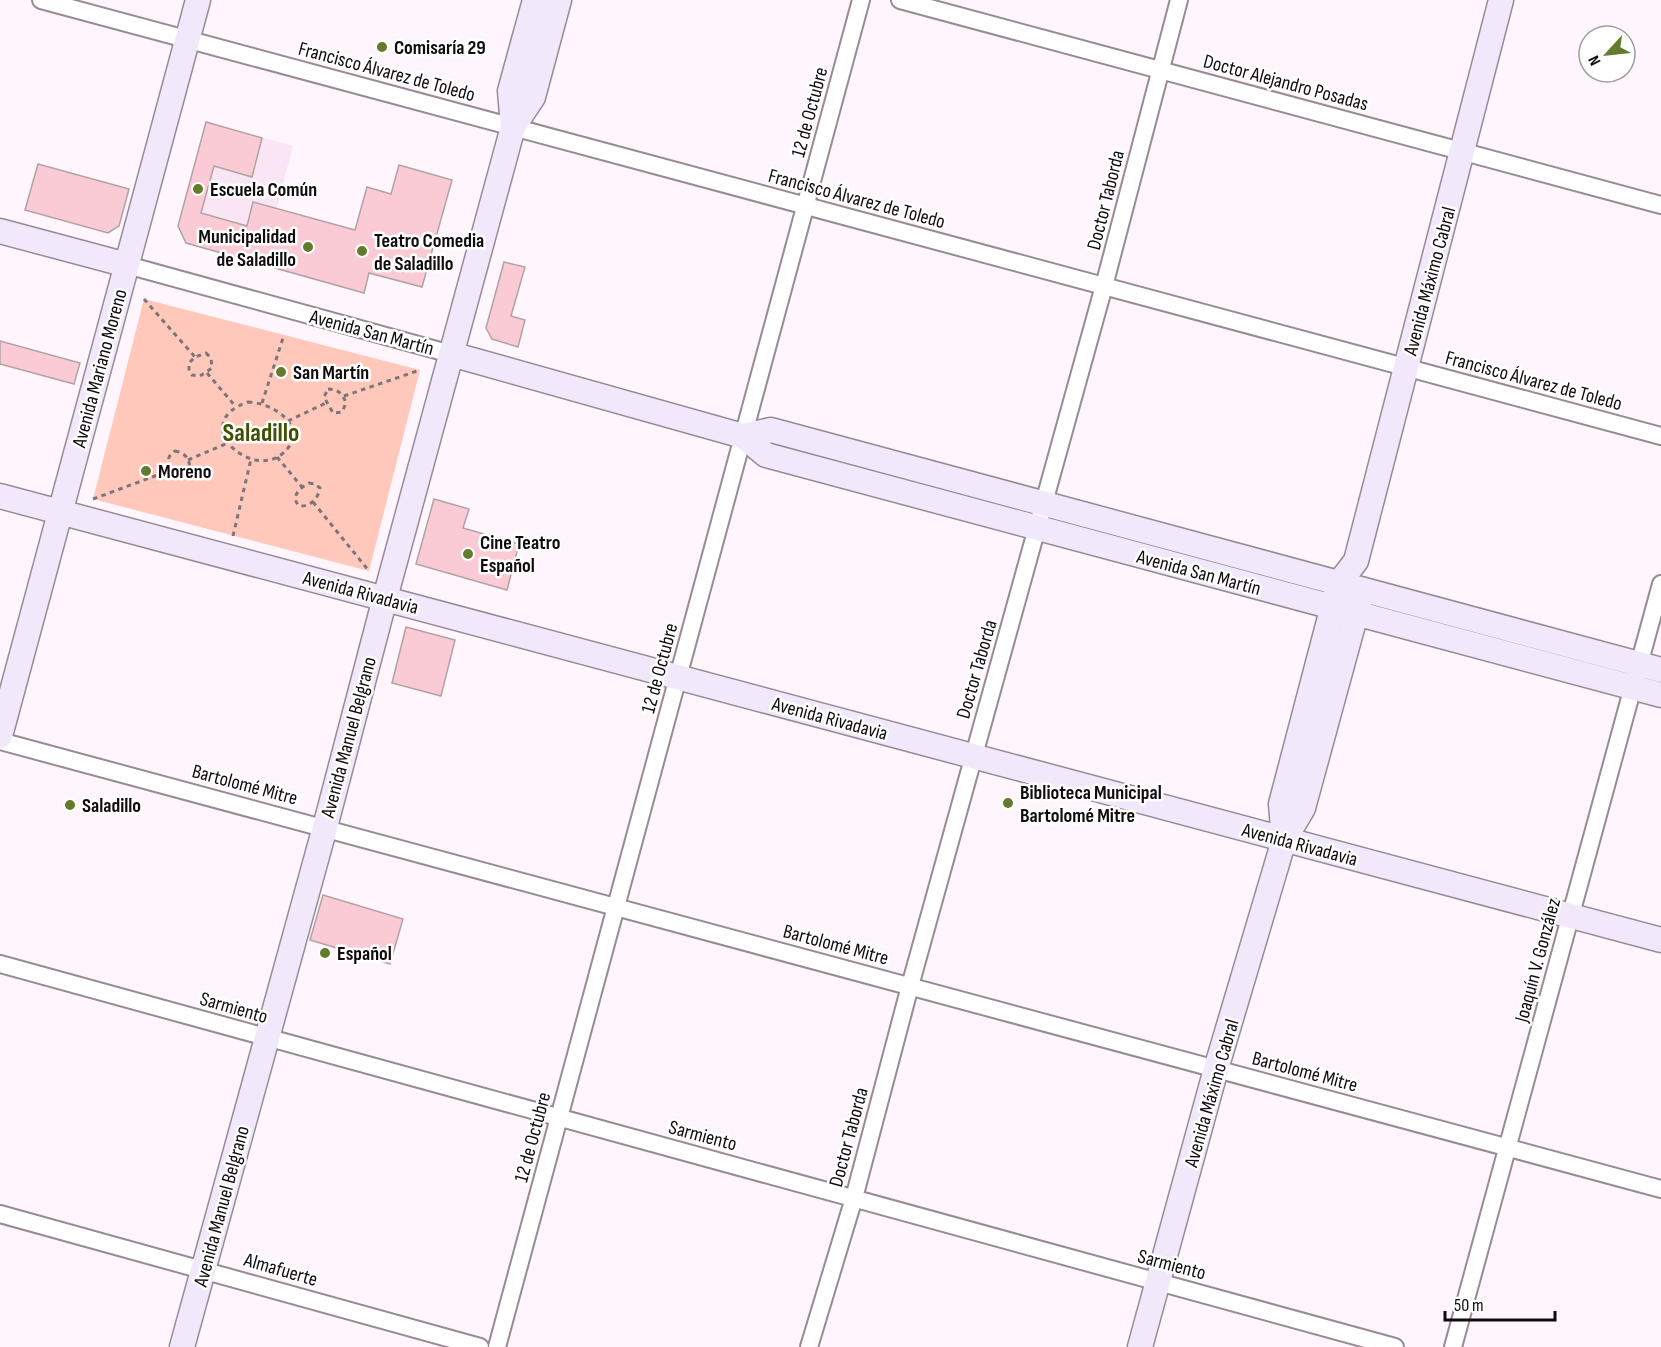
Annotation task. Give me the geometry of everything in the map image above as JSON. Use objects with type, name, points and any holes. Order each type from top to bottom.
[{"type":"main road","name":"Avenida Mariano Moreno","points":[[0,738],[198,0]]},
{"type":"main road","name":"Avenida Manuel Belgrano","points":[[513,127],[510,91],[535,0]]},
{"type":"main road","name":"Avenida Manuel Belgrano","points":[[182,1347],[325,827],[513,127],[533,97],[559,0]]},
{"type":"main road","name":"Avenida Máximo Cabral","points":[[1284,840],[1281,804],[1334,609],[1350,586],[1501,0]]},
{"type":"main road","name":"Avenida San Martín","points":[[0,231],[127,265]]},
{"type":"main road","name":"Avenida San Martín","points":[[451,354],[743,436],[766,454],[1334,609],[1661,695]]},
{"type":"main road","name":"Avenida San Martín","points":[[743,436],[771,430],[1650,667]]},
{"type":"main road","name":"Avenida Rivadavia","points":[[0,496],[1661,940]]},
{"type":"main road","name":"Avenida Máximo Cabral","points":[[1140,1347],[1216,1069],[1284,840],[1303,808],[1357,615],[1350,586]]},
{"type":"street","name":"Francisco Álvarez de Toledo","points":[[41,0],[1661,436]]},
{"type":"street","name":"12 de Octubre","points":[[497,1347],[861,0]]},
{"type":"street","name":"Doctor Alejandro Posadas","points":[[900,0],[1661,205]]},
{"type":"street","name":"Doctor Taborda","points":[[809,1347],[854,1198],[910,986],[1104,286],[1179,0]]},
{"type":"street","name":"Avenida San Martín","points":[[127,265],[451,354]]},
{"type":"street","name":"Joaquín V. González","points":[[1453,1347],[1633,688],[1650,667],[1661,584]]},
{"type":"street","name":"Bartolomé Mitre","points":[[0,738],[1661,1189]]},
{"type":"street","name":"Sarmiento","points":[[0,964],[1395,1347]]},
{"type":"street","name":"Almafuerte","points":[[0,1214],[480,1347]]},
{"type":"path","points":[[144,299],[195,357]]},
{"type":"path","points":[[262,403],[284,335]]},
{"type":"path","points":[[203,353],[209,356],[212,368],[207,373],[196,376],[189,371],[189,363],[203,353]]},
{"type":"path","points":[[344,396],[420,370]]},
{"type":"path","points":[[207,373],[236,407]]},
{"type":"path","points":[[328,389],[339,391],[344,396],[345,408],[337,414],[333,413],[326,403],[324,398],[328,389]]},
{"type":"path","points":[[248,402],[262,403],[281,412],[292,428],[287,448],[277,457],[267,459],[251,459],[235,451],[222,430],[223,422],[229,412],[236,407],[248,402]]},
{"type":"path","points":[[288,421],[326,403]]},
{"type":"path","points":[[188,460],[228,443]]},
{"type":"path","points":[[181,452],[188,460],[190,470],[185,477],[179,478],[174,476],[171,470],[168,458],[171,453],[181,452]]},
{"type":"path","points":[[277,457],[302,487]]},
{"type":"path","points":[[233,536],[251,459]]},
{"type":"path","points":[[93,499],[171,470]]},
{"type":"path","points":[[309,483],[315,483],[320,488],[313,502],[304,506],[296,504],[296,495],[302,487],[309,483]]},
{"type":"path","points":[[313,502],[369,571]]},
{"type":"shaded area","points":[[206,122],[293,146],[262,263],[186,243]]},
{"type":"shaded area","points":[[144,299],[420,370],[369,571],[93,499]]},
{"type":"shaded area","points":[[766,438],[1018,506],[1017,511],[764,443]]},
{"type":"building","points":[[206,122],[262,138],[252,177],[214,166],[201,213],[247,226],[253,202],[355,230],[367,187],[391,194],[399,165],[452,180],[422,287],[369,273],[364,293],[186,243],[178,226]]},
{"type":"building","points":[[38,164],[129,189],[119,226],[108,233],[25,210]]},
{"type":"building","points":[[504,262],[525,267],[511,316],[525,320],[518,347],[492,339],[486,328]]},
{"type":"building","points":[[0,341],[80,363],[74,384],[0,364]]},
{"type":"building","name":"Cine Teatro Español","points":[[434,499],[469,509],[463,528],[519,544],[507,590],[416,564]]},
{"type":"building","points":[[406,627],[455,640],[441,696],[392,683]]},
{"type":"building","points":[[323,895],[403,919],[390,964],[310,940]]},
{"type":"place","name":"Comisaría 29","points":[[382,47]]},
{"type":"place","name":"Escuela Común","points":[[198,189]]},
{"type":"place","name":"Municipalidad de Saladillo","points":[[308,247]]},
{"type":"place","name":"Teatro Comedia de Saladillo","points":[[362,251]]},
{"type":"place","name":"San Martín","points":[[281,372]]},
{"type":"place","name":"Moreno","points":[[146,471]]},
{"type":"place","name":"Cine Teatro Español","points":[[468,554]]},
{"type":"place","name":"Biblioteca Municipal Bartolomé Mitre","points":[[1008,803]]},
{"type":"place","name":"Saladillo","points":[[70,805]]},
{"type":"place","name":"Español","points":[[325,953]]},
{"type":"district","name":"Saladillo","points":[[261,432]]}]
